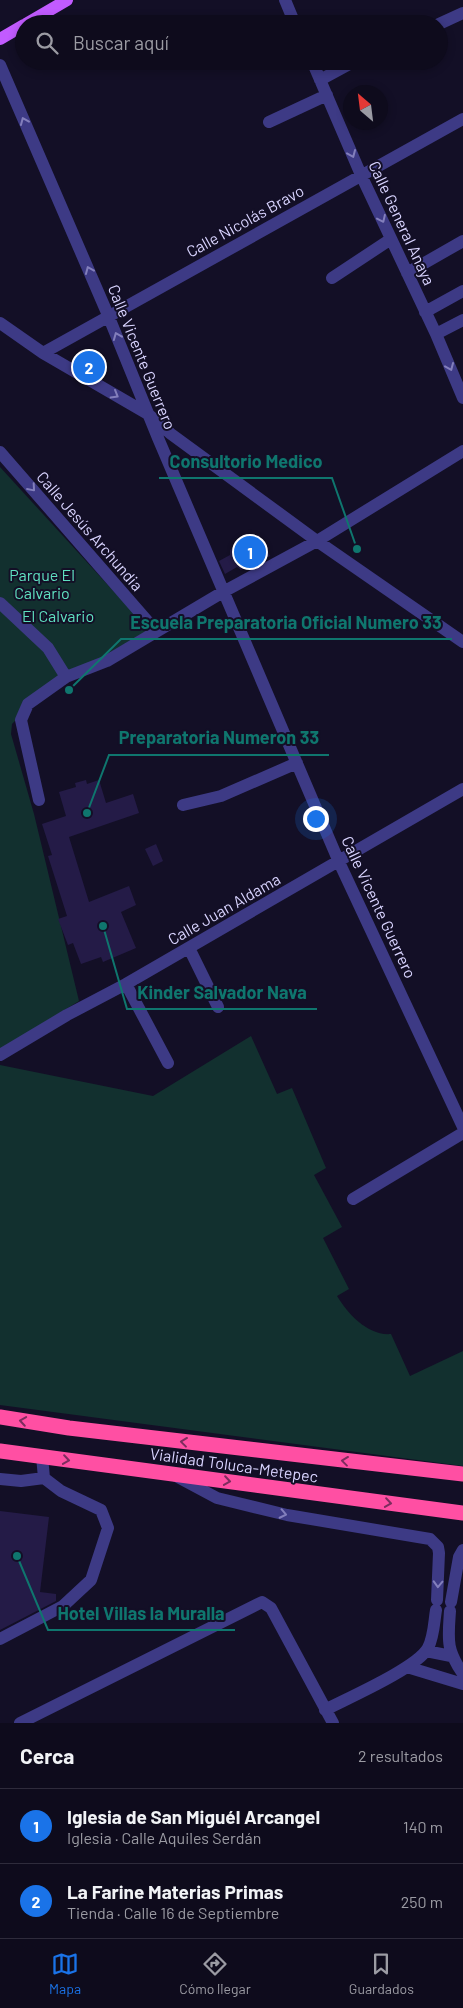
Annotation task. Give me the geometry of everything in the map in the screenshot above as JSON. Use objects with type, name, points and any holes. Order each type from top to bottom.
[{"type":"highway","name":"Vialidad Toluca-Metepec","points":[[0,1417],[69,1428],[463,1474]]},
{"type":"highway","name":"Vialidad Toluca-Metepec","points":[[0,1451],[463,1513]]},
{"type":"main road","points":[[41,15],[67,0]]},
{"type":"main road","points":[[0,39],[15,30]]},
{"type":"street","points":[[285,0],[291,15]]},
{"type":"street","points":[[448,20],[463,13]]},
{"type":"street","name":"Calle Vicente Guerrero","points":[[0,65],[108,315],[148,414],[339,862],[463,1126]]},
{"type":"street","name":"Calle General Anaya","points":[[316,70],[360,175],[408,273],[463,398]]},
{"type":"street","points":[[320,80],[338,70]]},
{"type":"street","points":[[269,122],[327,95]]},
{"type":"street","name":"Calle Nicolás Bravo","points":[[43,353],[108,315],[463,119]]},
{"type":"street","points":[[332,278],[391,239]]},
{"type":"street","points":[[408,273],[463,241]]},
{"type":"street","points":[[426,312],[463,291]]},
{"type":"street","points":[[436,334],[463,320]]},
{"type":"street","points":[[0,323],[43,353],[148,414],[178,440],[317,541],[463,642]]},
{"type":"street","points":[[39,800],[20,720],[28,704],[66,677],[91,668],[317,541],[463,451]]},
{"type":"street","name":"Calle Jesús Archundia","points":[[0,452],[156,631]]},
{"type":"street","points":[[0,603],[48,648],[66,677]]},
{"type":"street","points":[[183,805],[221,796],[297,762]]},
{"type":"street","name":"Calle Juan Aldama","points":[[0,1055],[67,1015],[126,984],[339,862],[463,789]]},
{"type":"street","points":[[189,948],[218,1007]]},
{"type":"street","points":[[126,984],[168,1063]]},
{"type":"street","points":[[353,1199],[463,1133]]},
{"type":"street","points":[[42,1456],[44,1478]]},
{"type":"street","points":[[172,1474],[217,1498],[286,1515],[424,1536],[435,1543],[439,1553],[436,1605],[428,1647],[407,1667],[325,1710]]},
{"type":"street","points":[[0,1479],[21,1481],[44,1478],[61,1491],[102,1510],[108,1528],[91,1580],[63,1606],[0,1639]]},
{"type":"street","points":[[439,1553],[461,1553],[451,1607],[450,1651],[463,1674]]},
{"type":"street","points":[[20,1723],[262,1602],[271,1608],[333,1723]]},
{"type":"street","points":[[428,1647],[450,1651]]},
{"type":"street","points":[[407,1667],[463,1684]]},
{"type":"green space","name":"El Calvario","points":[[0,467],[149,630],[45,690],[12,724],[11,734],[34,814],[79,1001],[0,1050]]},
{"type":"green space","points":[[251,1036],[277,1094],[292,1088],[326,1168],[314,1175],[342,1227],[323,1238],[349,1289],[337,1296],[353,1316],[367,1328],[383,1334],[391,1334],[410,1376],[463,1351],[463,1466],[0,1405],[0,1065],[153,1096]]},
{"type":"building","points":[[259,535],[270,556],[241,570],[237,567],[225,574],[219,561],[230,555],[230,550]]},
{"type":"building","points":[[86,780],[87,784],[99,780],[106,803],[133,794],[139,813],[69,837],[89,902],[129,886],[136,905],[121,912],[136,948],[103,962],[101,957],[81,964],[73,943],[68,945],[58,919],[67,916],[48,856],[52,855],[42,824],[66,816],[59,792],[76,787],[75,783]]},
{"type":"building","points":[[156,844],[163,861],[153,866],[145,849]]},
{"type":"building","points":[[0,1511],[49,1517],[40,1592],[56,1594],[56,1601],[0,1630]]},
{"type":"place","name":"La Farine Materias Primas","points":[[89,367]]},
{"type":"place","name":"Consultorio Medico","points":[[357,549]]},
{"type":"place","name":"Iglesia de San Miguél Arcangel","points":[[250,552]]},
{"type":"place","name":"Escuela Preparatoria Oficial Numero 33","points":[[69,690]]},
{"type":"place","name":"Preparatoria Numeron 33","points":[[87,813]]},
{"type":"place","name":"Kinder Salvador Nava","points":[[103,926]]},
{"type":"place","name":"Hotel Villas la Muralla","points":[[17,1556]]},
{"type":"park label","name":"Parque El Calvario","points":[[42,584]]}]
